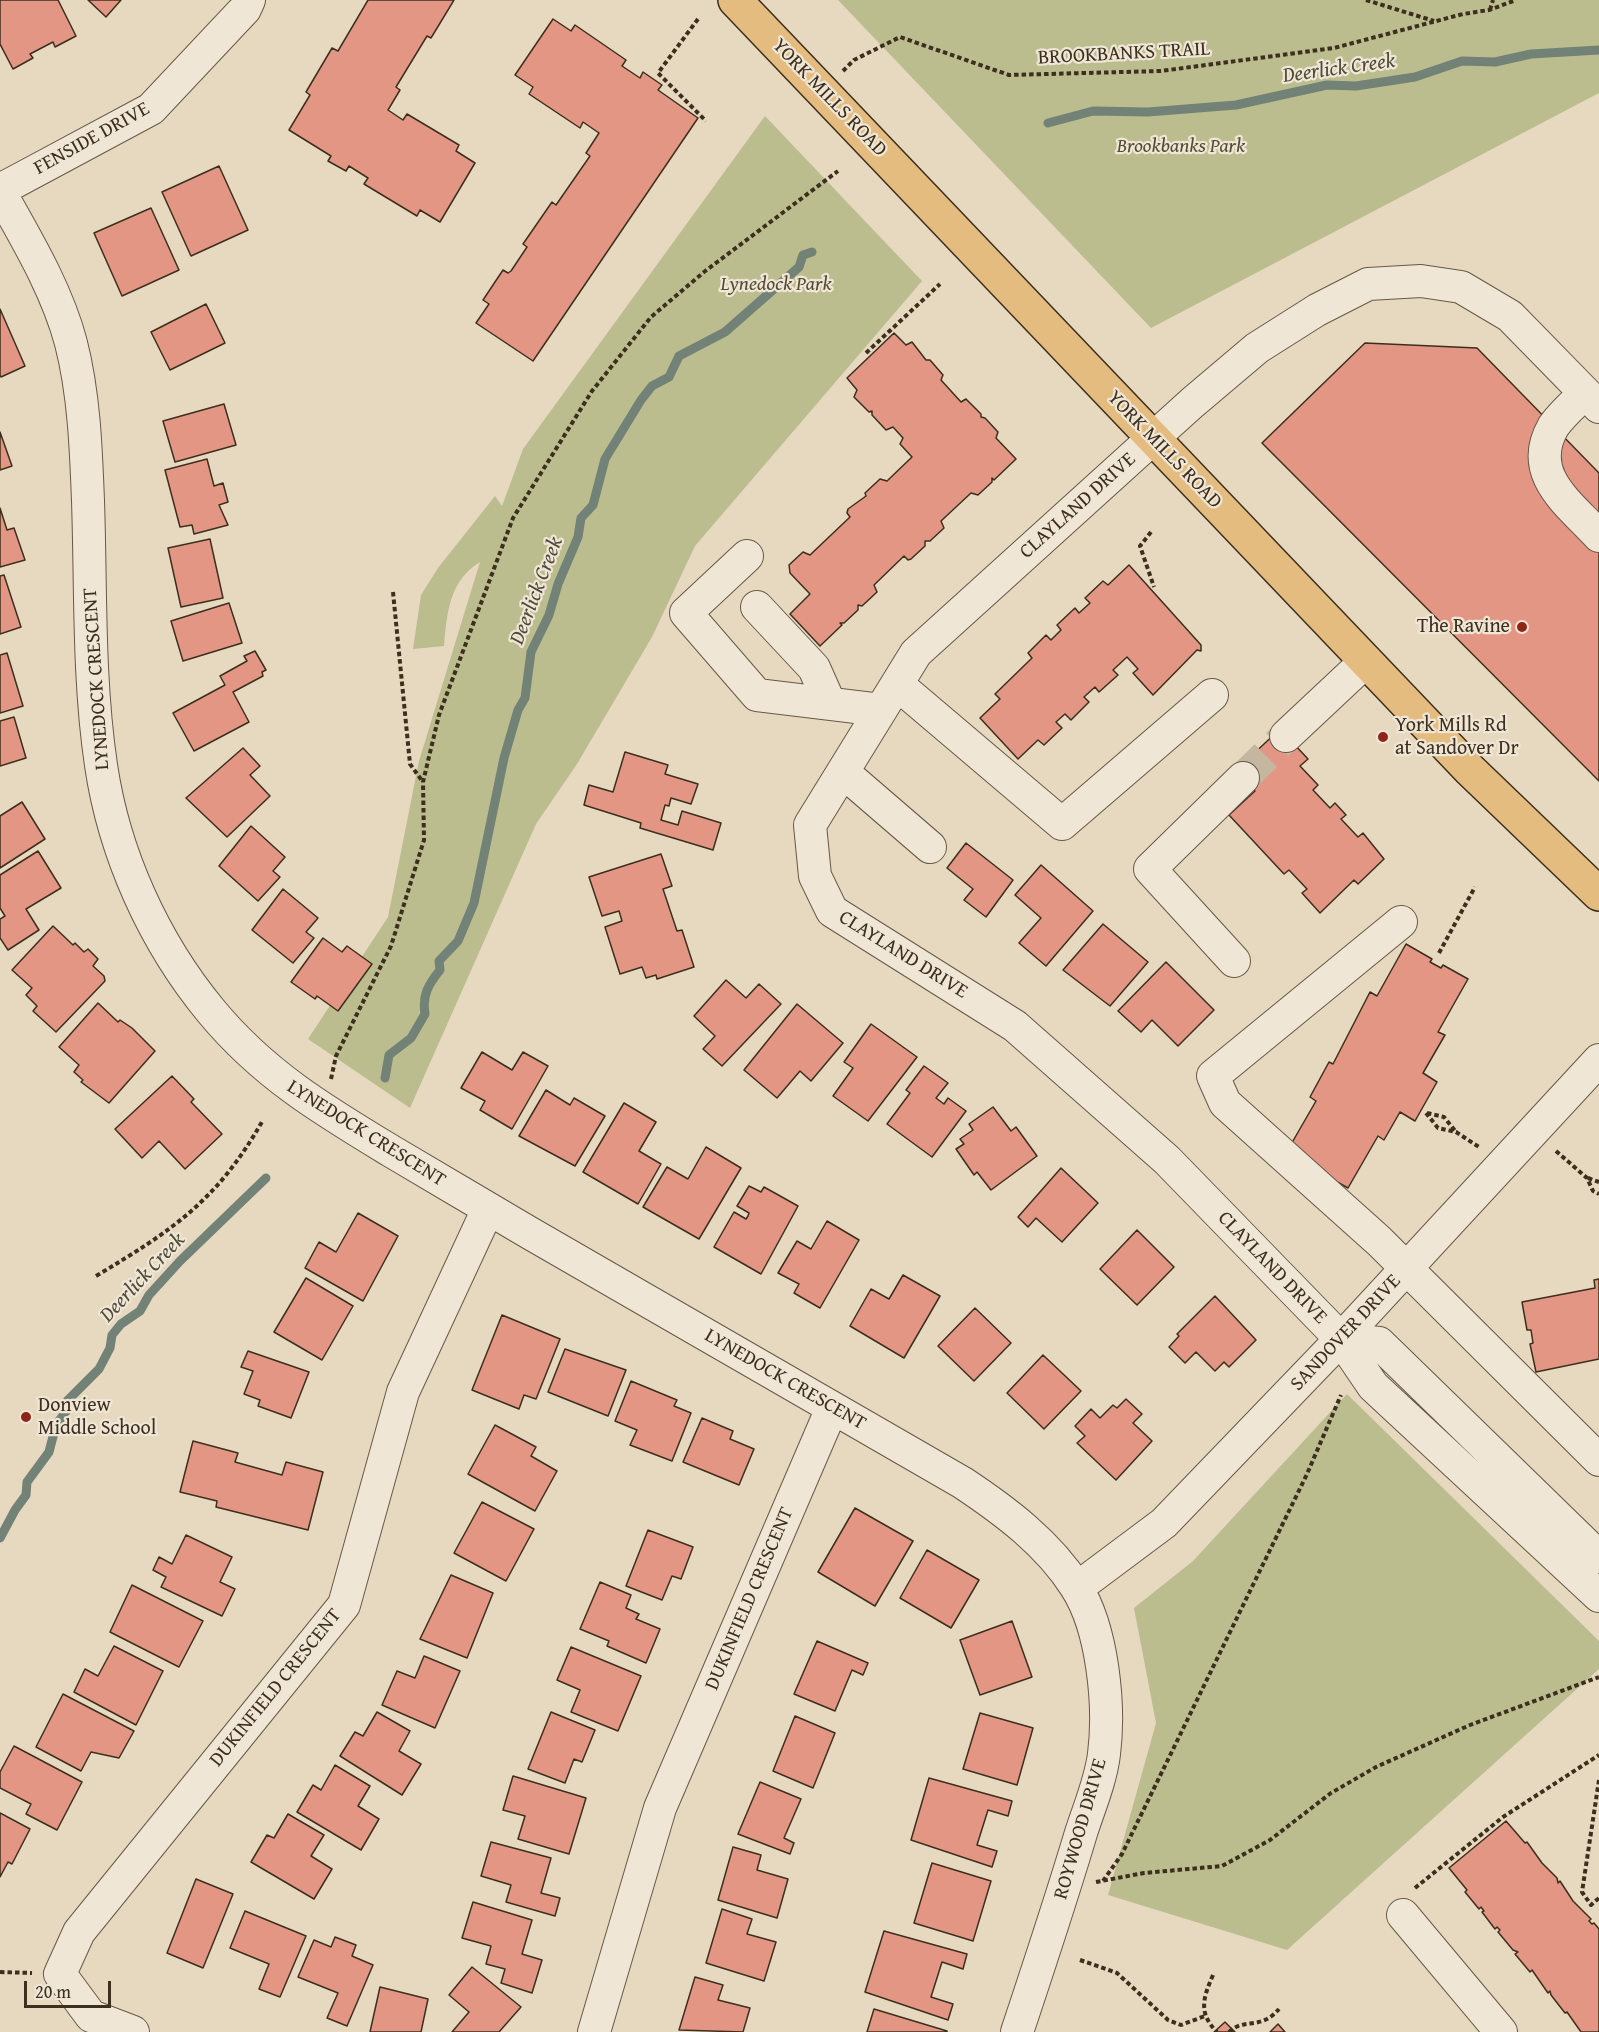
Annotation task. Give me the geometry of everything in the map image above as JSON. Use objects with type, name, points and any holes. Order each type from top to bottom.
[{"type":"main road","name":"YORK MILLS ROAD","points":[[735,0],[1470,770],[1599,894]]},
{"type":"street","name":"FENSIDE DRIVE","points":[[0,191],[151,109],[245,9],[249,0]]},
{"type":"street","name":"LYNEDOCK CRESCENT","points":[[0,191],[55,297],[70,339],[78,375],[86,462],[95,703],[100,754],[120,846],[154,924],[192,986],[213,1014],[281,1081],[326,1111],[488,1209],[963,1483],[1004,1511],[1036,1540],[1077,1588]]},
{"type":"street","name":"CLAYLAND DRIVE","points":[[1592,400],[1510,316],[1461,287],[1421,281],[1368,284],[1317,310],[1257,348],[1152,438],[916,652],[810,825],[815,876],[832,911],[1015,1026],[1167,1160],[1341,1339],[1373,1386],[1599,1596]]},
{"type":"street","points":[[1592,400],[1554,427],[1542,456],[1550,483],[1599,536]]},
{"type":"street","points":[[747,556],[686,613],[757,694],[881,710]]},
{"type":"street","points":[[757,607],[814,668],[830,704]]},
{"type":"street","points":[[1286,736],[1366,661]]},
{"type":"street","points":[[897,684],[1062,825],[1212,695]]},
{"type":"street","points":[[843,772],[930,847]]},
{"type":"street","points":[[1234,962],[1150,869],[1243,778]]},
{"type":"street","points":[[1401,922],[1213,1076],[1225,1103],[1406,1268],[1599,1460]]},
{"type":"street","name":"SANDOVER DRIVE","points":[[1077,1588],[1164,1523],[1341,1339],[1599,1060]]},
{"type":"street","name":"DUKINFIELD CRESCENT","points":[[133,2032],[91,2016],[60,1974],[79,1932],[344,1605],[403,1392],[488,1209]]},
{"type":"street","points":[[1341,1339],[1379,1343],[1599,1557]]},
{"type":"street","name":"DUKINFIELD CRESCENT","points":[[594,2032],[660,1808],[832,1408]]},
{"type":"street","name":"ROYWOOD DRIVE","points":[[1017,2032],[1066,1885],[1104,1757],[1106,1714],[1093,1625],[1077,1588]]},
{"type":"street","points":[[1403,1915],[1501,2032]]},
{"type":"path","points":[[1366,0],[1434,21]]},
{"type":"path","points":[[1489,10],[1492,0]]},
{"type":"path","name":"BROOKBANKS TRAIL","points":[[822,91],[854,60],[900,37],[1009,75],[1161,71],[1334,48],[1434,21],[1489,10],[1516,0]]},
{"type":"path","points":[[698,19],[658,73],[706,121]]},
{"type":"path","points":[[326,1111],[336,1056],[391,946],[424,840],[423,782],[439,715],[513,518],[592,391],[651,317],[704,272],[838,171]]},
{"type":"path","points":[[866,353],[940,284]]},
{"type":"path","points":[[1151,532],[1140,546],[1154,587]]},
{"type":"path","points":[[393,592],[410,764],[423,782]]},
{"type":"path","points":[[1439,953],[1475,887]]},
{"type":"path","points":[[1456,1132],[1438,1128],[1426,1113],[1444,1117],[1456,1132],[1503,1162]]},
{"type":"path","points":[[96,1276],[191,1214],[224,1181],[247,1149],[263,1120]]},
{"type":"path","points":[[1534,1132],[1587,1178],[1599,1182]]},
{"type":"path","points":[[1587,1178],[1593,1191],[1599,1194]]},
{"type":"path","points":[[1103,1881],[1122,1854],[1307,1474],[1343,1391]]},
{"type":"path","points":[[1066,1885],[1144,1873],[1222,1866],[1270,1840],[1331,1793],[1376,1767],[1470,1725],[1599,1677]]},
{"type":"path","points":[[1403,1915],[1399,1902],[1503,1817],[1599,1755]]},
{"type":"path","points":[[1599,1780],[1582,1892],[1591,1905],[1599,1898]]},
{"type":"path","points":[[1080,1960],[1117,1973],[1168,2020],[1181,2025],[1205,2016]]},
{"type":"path","points":[[1213,1976],[1202,2000],[1205,2016],[1217,2032]]},
{"type":"path","points":[[1229,2032],[1234,2027],[1269,2020],[1279,2009]]},
{"type":"green space","name":"Brookbanks Park","points":[[838,0],[1599,0],[1599,93],[1151,328]]},
{"type":"green space","name":"Lynedock Park","points":[[765,116],[922,281],[695,546],[652,637],[577,764],[536,824],[410,1108],[308,1039],[388,917],[419,761],[480,562],[462,578],[456,588],[449,610],[444,646],[413,649],[421,595],[438,568],[495,496],[502,506],[523,449]]},
{"type":"green space","points":[[1347,1394],[1599,1641],[1599,1669],[1287,1950],[1108,1895],[1156,1723],[1134,1608],[1193,1561]]},
{"type":"building","points":[[0,0],[58,0],[76,36],[55,47],[53,42],[30,54],[33,58],[13,69],[0,44]]},
{"type":"building","points":[[88,0],[121,0],[106,17]]},
{"type":"building","points":[[368,0],[454,0],[431,38],[427,36],[396,87],[400,90],[388,110],[403,120],[407,114],[459,145],[456,151],[475,163],[440,222],[420,210],[417,216],[364,184],[368,178],[349,166],[346,171],[328,161],[331,156],[289,130],[310,95],[306,92],[332,48],[338,51]]},
{"type":"building","points":[[553,19],[571,31],[575,25],[626,60],[622,66],[640,78],[643,72],[662,85],[658,90],[698,118],[533,361],[476,323],[489,304],[483,300],[503,270],[508,273],[511,271],[527,247],[523,244],[552,202],[556,205],[590,156],[586,153],[599,133],[583,122],[580,128],[529,94],[533,87],[515,75]]},
{"type":"building","points":[[219,166],[248,230],[191,256],[162,192]]},
{"type":"building","points":[[151,208],[179,270],[122,296],[94,233]]},
{"type":"building","points":[[206,304],[225,343],[170,370],[151,332]]},
{"type":"building","points":[[0,309],[25,366],[1,377],[0,375]]},
{"type":"building","points":[[894,333],[906,345],[912,342],[926,360],[930,360],[943,375],[941,380],[961,402],[966,399],[981,414],[981,417],[985,418],[998,432],[996,438],[1016,459],[994,480],[992,478],[992,482],[978,495],[971,493],[941,521],[944,528],[930,541],[925,541],[925,546],[911,559],[908,560],[904,556],[874,585],[877,592],[862,606],[858,605],[858,610],[844,623],[840,623],[842,625],[820,646],[790,614],[810,594],[790,573],[789,565],[803,552],[810,555],[850,517],[847,513],[848,509],[866,496],[865,493],[880,479],[887,481],[912,457],[900,444],[903,438],[893,427],[886,430],[872,415],[872,411],[869,412],[854,397],[857,390],[847,378]]},
{"type":"building","name":"The Ravine","points":[[1365,343],[1477,348],[1599,473],[1599,781],[1262,443]]},
{"type":"building","points":[[224,404],[236,445],[175,462],[163,421]]},
{"type":"building","points":[[0,432],[12,466],[0,470]]},
{"type":"building","points":[[207,459],[214,486],[223,483],[228,502],[219,505],[228,525],[194,534],[192,525],[180,527],[165,470]]},
{"type":"building","points":[[0,508],[7,530],[14,528],[25,560],[0,567]]},
{"type":"building","points":[[210,539],[223,598],[181,607],[168,548]]},
{"type":"building","points":[[1129,565],[1201,645],[1201,651],[1197,650],[1153,695],[1133,673],[1138,669],[1127,657],[1113,670],[1118,675],[1099,692],[1095,687],[1084,697],[1089,702],[1071,720],[1065,714],[1056,722],[1062,728],[1044,745],[1038,740],[1018,759],[980,718],[1000,699],[995,694],[1032,658],[1028,653],[1046,635],[1051,640],[1061,630],[1057,625],[1075,608],[1079,613],[1090,603],[1085,598],[1103,581],[1108,585]]},
{"type":"building","points":[[4,575],[21,627],[0,634],[0,576]]},
{"type":"building","points":[[229,603],[242,643],[183,661],[171,621]]},
{"type":"building","points":[[255,651],[266,670],[262,672],[263,676],[233,692],[249,722],[194,751],[173,713],[225,685],[220,676],[247,661],[244,656]]},
{"type":"building","points":[[7,653],[23,706],[0,713],[0,655]]},
{"type":"building","points":[[14,717],[26,758],[0,766],[0,721]]},
{"type":"building","points":[[1280,729],[1308,759],[1300,766],[1318,785],[1313,790],[1330,808],[1335,803],[1346,815],[1341,819],[1358,837],[1363,833],[1384,859],[1358,884],[1354,880],[1320,913],[1302,893],[1307,889],[1289,870],[1284,874],[1229,815],[1255,791],[1234,768],[1245,757],[1248,759]]},
{"type":"building","points":[[243,748],[260,766],[250,775],[270,796],[227,837],[186,798]]},
{"type":"building","points":[[625,752],[668,765],[665,774],[698,784],[691,804],[671,798],[669,806],[665,805],[661,820],[678,825],[682,811],[721,823],[713,850],[640,828],[641,823],[584,805],[589,785],[613,792]]},
{"type":"building","points":[[22,802],[45,839],[0,868],[0,816]]},
{"type":"building","points":[[251,826],[285,857],[273,871],[280,877],[258,901],[219,866]]},
{"type":"building","points":[[966,843],[1013,880],[986,917],[964,900],[973,889],[947,868]]},
{"type":"building","points":[[38,851],[61,888],[26,909],[39,930],[8,950],[0,938],[0,919],[5,916],[0,908],[0,875]]},
{"type":"building","points":[[661,854],[672,886],[663,889],[677,931],[682,930],[694,967],[657,979],[656,975],[646,978],[642,967],[620,974],[605,927],[622,921],[619,911],[602,916],[589,877]]},
{"type":"building","points":[[1041,865],[1093,911],[1046,966],[1019,943],[1041,918],[1015,895]]},
{"type":"building","points":[[283,889],[318,918],[306,932],[314,938],[293,963],[252,930]]},
{"type":"building","points":[[1103,924],[1148,962],[1110,1006],[1063,970]]},
{"type":"building","points":[[53,926],[73,945],[75,943],[84,952],[88,949],[98,959],[93,966],[104,976],[105,981],[56,1032],[33,1011],[37,1006],[26,995],[32,988],[12,970]]},
{"type":"building","points":[[323,938],[342,952],[347,946],[372,964],[338,1011],[317,996],[315,999],[291,982]]},
{"type":"building","points":[[1406,944],[1432,959],[1430,962],[1441,968],[1443,965],[1468,979],[1438,1032],[1445,1035],[1423,1073],[1437,1082],[1415,1121],[1400,1112],[1384,1140],[1378,1136],[1348,1188],[1323,1174],[1325,1171],[1286,1153],[1316,1101],[1310,1097],[1329,1062],[1333,1064],[1370,992],[1377,996]]},
{"type":"building","points":[[1166,962],[1214,1010],[1178,1046],[1152,1020],[1141,1032],[1118,1011]]},
{"type":"building","points":[[726,980],[746,998],[759,984],[781,1004],[722,1066],[703,1049],[715,1036],[694,1016]]},
{"type":"building","points":[[98,1003],[118,1022],[120,1020],[132,1028],[155,1051],[109,1103],[81,1082],[83,1080],[74,1072],[79,1065],[59,1047]]},
{"type":"building","points":[[797,1004],[843,1043],[811,1081],[800,1071],[777,1098],[744,1070]]},
{"type":"building","points":[[871,1024],[917,1057],[868,1121],[833,1096],[853,1068],[844,1062]]},
{"type":"building","points":[[482,1052],[512,1070],[523,1052],[548,1066],[512,1129],[480,1110],[485,1101],[461,1088]]},
{"type":"building","points":[[924,1066],[948,1083],[936,1098],[944,1104],[948,1098],[966,1111],[932,1157],[887,1124],[910,1093],[906,1090]]},
{"type":"building","points":[[172,1076],[194,1099],[191,1102],[222,1134],[185,1169],[159,1141],[142,1158],[115,1129]]},
{"type":"building","points":[[546,1090],[570,1105],[574,1098],[605,1116],[575,1166],[519,1136]]},
{"type":"building","points":[[624,1103],[656,1122],[639,1151],[661,1164],[638,1204],[583,1172]]},
{"type":"building","points":[[993,1107],[1011,1131],[1016,1127],[1037,1156],[991,1190],[977,1172],[974,1175],[956,1149],[964,1144],[960,1139],[973,1130],[969,1124]]},
{"type":"building","points":[[706,1147],[741,1168],[699,1239],[643,1207],[667,1167],[688,1179]]},
{"type":"building","points":[[1061,1168],[1098,1203],[1062,1242],[1036,1218],[1028,1227],[1018,1217]]},
{"type":"building","points":[[749,1186],[761,1192],[764,1187],[798,1206],[761,1274],[714,1247],[734,1212],[746,1219],[748,1216],[749,1213],[737,1206]]},
{"type":"building","points":[[358,1213],[398,1236],[363,1301],[305,1268],[319,1242],[336,1252]]},
{"type":"building","points":[[827,1221],[859,1240],[820,1308],[794,1293],[799,1284],[778,1273],[797,1241],[811,1249]]},
{"type":"building","points":[[1137,1230],[1174,1267],[1137,1305],[1100,1269]]},
{"type":"building","points":[[903,1275],[940,1296],[904,1358],[850,1326],[871,1289],[889,1299]]},
{"type":"building","points":[[306,1278],[353,1306],[322,1360],[274,1332]]},
{"type":"building","points":[[1599,1279],[1599,1359],[1536,1372],[1530,1344],[1533,1343],[1531,1330],[1527,1330],[1522,1302],[1595,1288],[1594,1280]]},
{"type":"building","points":[[1215,1296],[1256,1340],[1229,1367],[1224,1362],[1215,1371],[1196,1352],[1185,1363],[1169,1347],[1179,1336],[1177,1334]]},
{"type":"building","points":[[975,1308],[1011,1343],[974,1381],[938,1346]]},
{"type":"building","points":[[502,1315],[560,1339],[536,1399],[524,1395],[519,1409],[472,1390]]},
{"type":"building","points":[[565,1349],[626,1370],[608,1416],[548,1392]]},
{"type":"building","points":[[248,1351],[309,1372],[291,1418],[258,1406],[260,1400],[244,1394],[253,1371],[241,1367]]},
{"type":"building","points":[[1043,1355],[1081,1391],[1044,1429],[1007,1393]]},
{"type":"building","points":[[631,1381],[677,1400],[674,1406],[691,1413],[672,1461],[630,1445],[637,1430],[615,1421]]},
{"type":"building","points":[[1126,1399],[1142,1414],[1133,1423],[1152,1441],[1116,1480],[1077,1443],[1085,1436],[1075,1426],[1091,1409],[1100,1418],[1113,1405],[1117,1408]]},
{"type":"building","points":[[702,1418],[733,1431],[730,1439],[754,1449],[739,1485],[683,1462]]},
{"type":"building","points":[[495,1425],[536,1447],[531,1456],[557,1471],[535,1511],[468,1474]]},
{"type":"building","points":[[193,1441],[238,1453],[235,1462],[282,1475],[286,1462],[323,1472],[308,1530],[216,1507],[217,1501],[180,1492]]},
{"type":"building","points":[[482,1502],[534,1529],[506,1581],[454,1553]]},
{"type":"building","points":[[855,1508],[913,1541],[875,1606],[818,1572]]},
{"type":"building","points":[[648,1530],[693,1547],[681,1579],[672,1576],[662,1600],[626,1586]]},
{"type":"building","points":[[186,1535],[232,1557],[220,1582],[235,1589],[222,1616],[161,1587],[166,1577],[153,1570],[159,1557],[172,1564]]},
{"type":"building","points":[[927,1550],[979,1580],[951,1628],[900,1598]]},
{"type":"building","points":[[451,1575],[493,1593],[467,1658],[420,1639]]},
{"type":"building","points":[[600,1582],[631,1595],[626,1608],[639,1614],[636,1619],[660,1629],[646,1663],[607,1646],[609,1641],[580,1629]]},
{"type":"building","points":[[132,1585],[203,1621],[179,1667],[110,1632]]},
{"type":"building","points":[[1012,1621],[1032,1677],[980,1695],[960,1640]]},
{"type":"building","points":[[817,1641],[868,1663],[863,1675],[852,1670],[835,1711],[794,1694]]},
{"type":"building","points":[[114,1646],[163,1671],[136,1725],[74,1692],[85,1669],[98,1676]]},
{"type":"building","points":[[571,1647],[641,1676],[618,1731],[571,1712],[580,1690],[557,1680]]},
{"type":"building","points":[[424,1656],[460,1671],[435,1728],[382,1705],[397,1671],[415,1678]]},
{"type":"building","points":[[63,1694],[134,1731],[119,1758],[91,1752],[81,1771],[36,1747]]},
{"type":"building","points":[[377,1712],[410,1731],[399,1751],[421,1764],[402,1795],[340,1756],[355,1732],[363,1736]]},
{"type":"building","points":[[551,1712],[595,1730],[582,1762],[574,1759],[565,1783],[528,1769]]},
{"type":"building","points":[[980,1713],[1033,1728],[1017,1785],[963,1769]]},
{"type":"building","points":[[795,1716],[835,1733],[813,1788],[773,1771]]},
{"type":"building","points":[[14,1746],[82,1782],[57,1830],[26,1814],[31,1804],[0,1788],[0,1772]]},
{"type":"building","points":[[335,1765],[370,1786],[358,1806],[379,1819],[361,1850],[297,1812],[313,1785],[321,1790]]},
{"type":"building","points":[[513,1776],[586,1798],[569,1854],[518,1839],[525,1816],[503,1810]]},
{"type":"building","points":[[929,1778],[1012,1801],[1008,1816],[988,1810],[977,1845],[997,1851],[992,1867],[911,1840]]},
{"type":"building","points":[[760,1782],[801,1799],[784,1838],[794,1843],[790,1854],[738,1834]]},
{"type":"building","points":[[0,1813],[30,1829],[12,1864],[8,1862],[0,1877]]},
{"type":"building","points":[[288,1814],[324,1835],[311,1856],[332,1869],[314,1899],[251,1862],[267,1835],[274,1838]]},
{"type":"building","points":[[1506,1821],[1525,1843],[1527,1842],[1542,1863],[1557,1878],[1558,1883],[1560,1881],[1573,1901],[1591,1919],[1589,1921],[1599,1929],[1599,2032],[1581,2032],[1550,1991],[1548,1993],[1532,1970],[1530,1972],[1515,1954],[1518,1952],[1513,1950],[1498,1932],[1500,1930],[1497,1927],[1495,1929],[1482,1912],[1484,1911],[1481,1907],[1479,1909],[1465,1892],[1467,1890],[1449,1868]]},
{"type":"building","points":[[491,1842],[551,1858],[541,1893],[560,1898],[555,1916],[506,1902],[511,1885],[481,1876]]},
{"type":"building","points":[[733,1847],[761,1855],[757,1870],[788,1879],[777,1918],[718,1900]]},
{"type":"building","points":[[932,1863],[991,1881],[973,1941],[914,1923]]},
{"type":"building","points":[[196,1879],[233,1894],[203,1968],[167,1953]]},
{"type":"building","points":[[473,1902],[532,1920],[522,1954],[542,1960],[532,1993],[501,1983],[505,1969],[486,1964],[491,1946],[462,1938]]},
{"type":"building","points":[[722,1909],[752,1919],[747,1934],[776,1942],[764,1981],[706,1963]]},
{"type":"building","points":[[245,1911],[306,1936],[280,1997],[259,1989],[269,1964],[230,1948]]},
{"type":"building","points":[[884,1931],[967,1954],[963,1969],[942,1962],[931,1997],[953,2004],[948,2020],[865,1992]]},
{"type":"building","points":[[335,1937],[356,1945],[352,1956],[373,1965],[347,2026],[327,2018],[338,1993],[298,1977],[314,1940],[331,1947]]},
{"type":"building","points":[[472,1967],[521,2007],[499,2032],[452,2032],[469,2012],[449,1995]]},
{"type":"building","points":[[695,1977],[723,1985],[718,2000],[750,2008],[743,2032],[679,2030]]},
{"type":"building","points":[[380,1987],[428,1999],[421,2032],[370,2032]]},
{"type":"building","points":[[874,2009],[947,2031],[947,2032],[867,2032]]},
{"type":"building","points":[[1225,2022],[1235,2032],[1214,2032]]},
{"type":"building","points":[[1278,2024],[1285,2032],[1270,2032]]},
{"type":"waterway","name":"Deerlick Creek","points":[[1048,123],[1093,111],[1148,112],[1236,105],[1327,85],[1356,86],[1415,77],[1462,61],[1495,62],[1531,54],[1599,50]]},
{"type":"waterway","name":"Deerlick Creek","points":[[385,1078],[389,1055],[411,1038],[425,1014],[425,996],[440,970],[439,961],[458,941],[474,903],[504,758],[518,710],[525,698],[531,652],[549,615],[558,584],[578,537],[581,518],[593,505],[605,459],[641,400],[652,386],[669,377],[679,356],[725,332],[799,267],[803,255],[812,252]]},
{"type":"waterway","name":"Deerlick Creek","points":[[0,1538],[26,1495],[27,1482],[49,1452],[56,1425],[67,1410],[67,1401],[99,1369],[110,1348],[112,1335],[121,1324],[140,1311],[149,1295],[180,1261],[266,1178]]},
{"type":"tunnel","points":[[1243,778],[1286,736]]},
{"type":"place","name":"The Ravine","points":[[1522,627]]},
{"type":"place","name":"York Mills Rd at Sandover Dr","points":[[1383,737]]},
{"type":"place","name":"Donview Middle School","points":[[26,1417]]}]
